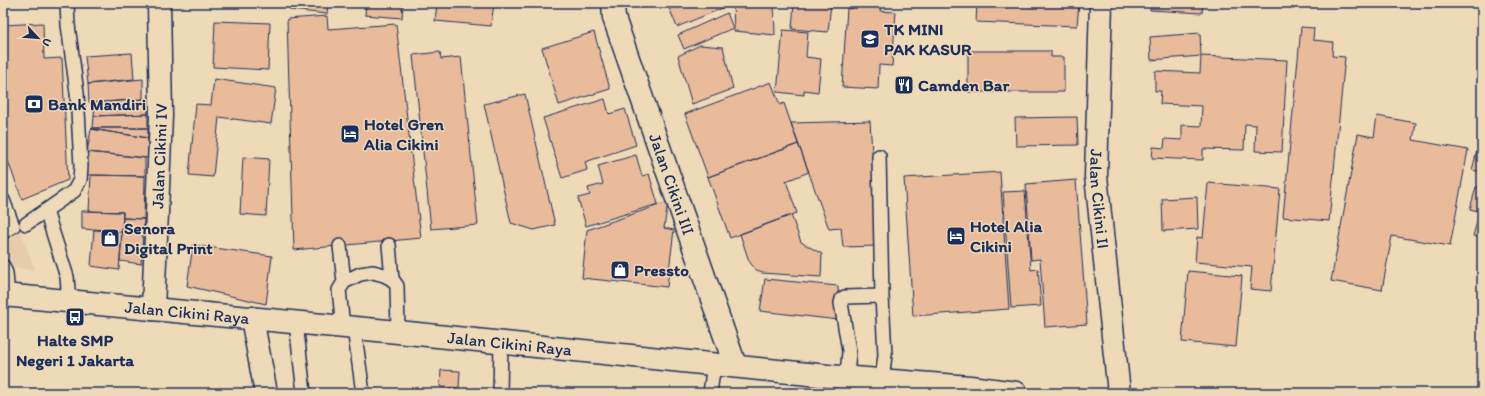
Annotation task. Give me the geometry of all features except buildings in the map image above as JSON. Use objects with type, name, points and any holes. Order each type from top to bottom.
[{"type":"street","name":"Jalan Cikini IV","points":[[153,308],[161,116],[159,3]]},
{"type":"street","name":"Jalan Cikini III","points":[[613,3],[614,18],[724,365]]},
{"type":"street","name":"Jalan Cikini II","points":[[1101,3],[1096,176],[1119,393]]},
{"type":"street","name":"Jalan Cikini Raya","points":[[6,296],[153,308],[882,380],[968,390],[1016,393]]},
{"type":"street","points":[[252,318],[266,393]]},
{"type":"lane","points":[[26,224],[74,191],[80,180],[81,166],[77,93],[68,25],[67,3]]},
{"type":"lane","points":[[879,156],[882,296],[885,355],[882,380]]},
{"type":"lane","points":[[3,200],[13,226],[3,232]]},
{"type":"lane","points":[[46,211],[66,277],[69,302]]},
{"type":"lane","points":[[389,245],[392,279]]},
{"type":"lane","points":[[340,246],[344,282]]},
{"type":"lane","points":[[3,266],[6,273],[6,296]]},
{"type":"lane","points":[[363,393],[339,290],[344,282],[360,274],[373,272],[392,279],[397,286],[398,332]]},
{"type":"lane","points":[[847,377],[849,351],[841,303],[842,299],[845,297],[882,296]]},
{"type":"lane","points":[[296,323],[304,393]]},
{"type":"lane","points":[[500,393],[501,342]]},
{"type":"lane","points":[[710,393],[724,365]]},
{"type":"shaded area","points":[[3,185],[35,270],[3,266]]},
{"type":"place","name":"TK MINI PAK KASUR","points":[[870,39]]},
{"type":"place","name":"Camden Bar","points":[[904,85]]},
{"type":"place","name":"Bank Mandiri","points":[[34,104]]},
{"type":"place","name":"Hotel Gren Alia Cikini","points":[[350,134]]},
{"type":"place","name":"Hotel Alia Cikini","points":[[956,236]]},
{"type":"place","name":"Senora Digital Print","points":[[110,238]]},
{"type":"place","name":"Pressto","points":[[620,270]]},
{"type":"place","name":"Halte SMP Negeri 1 Jakarta","points":[[75,317]]}]
